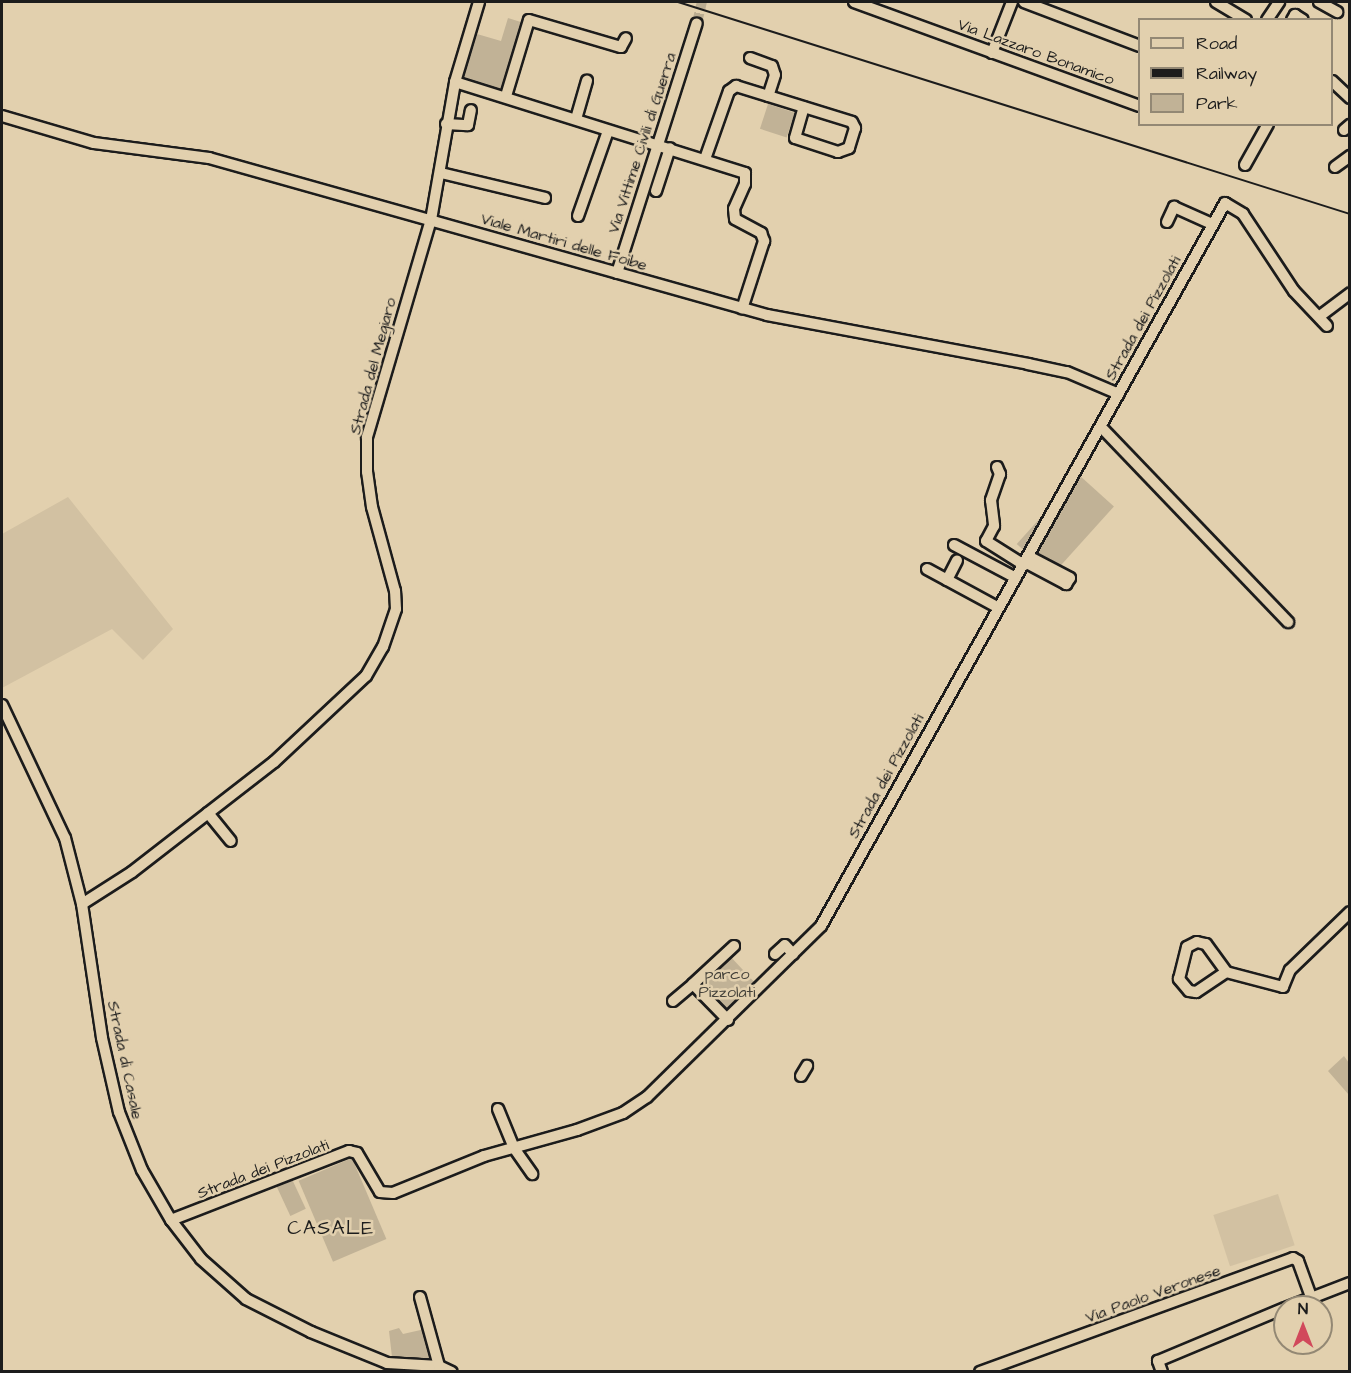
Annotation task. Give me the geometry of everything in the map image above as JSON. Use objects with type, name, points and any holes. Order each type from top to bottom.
[{"type":"street","name":"Strada del Megiaro","points":[[82,904],[105,891],[274,762],[366,676],[391,628],[395,591],[372,507],[367,472],[367,437],[431,220],[441,174],[446,124],[455,82],[478,2]]},
{"type":"street","name":"Via Lazzaro Bonamico","points":[[854,2],[1138,105]]},
{"type":"street","points":[[993,53],[1012,2]]},
{"type":"street","points":[[1024,2],[1138,45]]},
{"type":"street","points":[[1216,2],[1229,15]]},
{"type":"street","points":[[1268,18],[1279,2]]},
{"type":"street","points":[[1319,2],[1337,12]]},
{"type":"street","points":[[506,96],[529,20],[621,47],[626,38]]},
{"type":"street","name":"Via Vittime Civili di Guerra","points":[[617,273],[656,144],[697,23]]},
{"type":"street","points":[[750,58],[772,66],[775,75],[768,96]]},
{"type":"street","points":[[576,119],[587,81]]},
{"type":"street","points":[[455,82],[506,96],[745,173],[746,183],[734,209],[735,219],[761,233],[764,241],[742,309]]},
{"type":"street","points":[[1333,82],[1350,98]]},
{"type":"street","points":[[705,159],[730,88],[736,86],[804,107],[852,122],[855,128],[849,147],[838,152],[795,138],[804,107]]},
{"type":"street","points":[[446,124],[468,125],[471,110]]},
{"type":"street","name":"Viale Martiri delle Foibe","points":[[2,116],[94,143],[209,158],[742,309],[801,324],[1057,370],[1119,394]]},
{"type":"street","points":[[1245,165],[1267,126]]},
{"type":"street","points":[[578,216],[608,130]]},
{"type":"street","points":[[656,191],[670,148]]},
{"type":"street","points":[[1335,167],[1350,156]]},
{"type":"street","points":[[441,174],[545,198]]},
{"type":"street","name":"Strada dei Pizzolati","points":[[171,1220],[350,1151],[357,1153],[380,1192],[393,1193],[514,1148],[528,1147],[623,1113],[653,1092],[821,926],[997,607],[1102,428],[1225,203],[1243,214],[1294,291],[1320,316]]},
{"type":"street","points":[[1167,222],[1174,207],[1212,224]]},
{"type":"street","points":[[1327,326],[1320,316],[1350,293]]},
{"type":"street","points":[[1102,428],[1247,589],[1288,621]]},
{"type":"street","points":[[998,468],[1000,474],[991,500],[994,525],[986,542],[1070,578],[1066,584]]},
{"type":"street","points":[[954,545],[1016,578]]},
{"type":"street","points":[[947,580],[957,560]]},
{"type":"street","points":[[927,569],[997,607]]},
{"type":"street","name":"Strada di Casale","points":[[2,705],[66,838],[82,904],[102,1038],[119,1112],[142,1170],[171,1220],[201,1259],[246,1299],[311,1332],[387,1363],[439,1366],[452,1371]]},
{"type":"street","points":[[208,813],[231,841]]},
{"type":"street","points":[[1226,972],[1197,992],[1189,992],[1179,979],[1187,947],[1197,942],[1206,944],[1226,972],[1282,987],[1290,970],[1350,912]]},
{"type":"street","points":[[775,954],[785,945],[793,954]]},
{"type":"street","points":[[673,1002],[734,946]]},
{"type":"street","points":[[693,984],[728,1020]]},
{"type":"street","points":[[801,1076],[807,1066]]},
{"type":"street","points":[[498,1109],[514,1148],[532,1174]]},
{"type":"street","name":"Via Paolo Veronese","points":[[980,1371],[1293,1258],[1298,1261],[1310,1295]]},
{"type":"street","points":[[1318,1295],[1350,1282]]},
{"type":"street","points":[[420,1297],[439,1366]]},
{"type":"street","points":[[1160,1366],[1273,1314]]},
{"type":"shaded area","points":[[68,497],[173,629],[143,660],[112,629],[2,688],[2,534]]},
{"type":"shaded area","points":[[1278,1194],[1295,1245],[1230,1266],[1213,1215]]},
{"type":"green space","points":[[508,18],[524,23],[503,92],[463,80],[477,34],[501,41]]},
{"type":"green space","points":[[768,104],[795,113],[787,137],[760,129]]},
{"type":"green space","points":[[1079,475],[1114,506],[1052,576],[1017,544]]},
{"type":"green space","name":"parco Pizzolati","points":[[729,955],[756,984],[726,1012],[699,983]]},
{"type":"green space","points":[[1344,1056],[1349,1063],[1349,1095],[1328,1071]]},
{"type":"green space","points":[[352,1158],[386,1239],[333,1262],[299,1181]]},
{"type":"green space","points":[[291,1177],[306,1209],[290,1216],[276,1184]]},
{"type":"green space","points":[[399,1328],[403,1334],[425,1329],[433,1362],[392,1357],[389,1331]]},
{"type":"tunnel","points":[[697,23],[702,2]]},
{"type":"railway","points":[[678,2],[1350,214]]},
{"type":"district","name":"CASALE","points":[[331,1228]]}]
